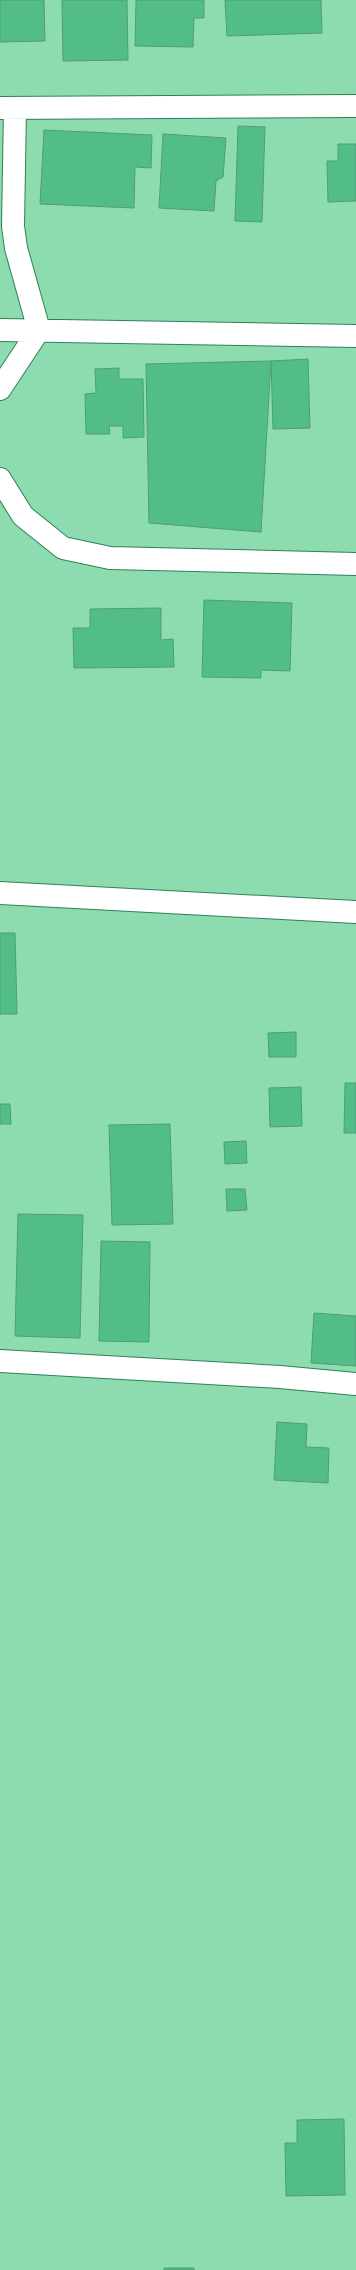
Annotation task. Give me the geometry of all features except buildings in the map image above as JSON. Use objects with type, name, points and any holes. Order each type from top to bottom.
[{"type":"street","points":[[0,389],[39,330],[16,248],[13,226],[8,108],[356,106]]},
{"type":"street","points":[[0,330],[356,336]]},
{"type":"street","points":[[0,479],[23,516],[64,548],[110,558],[356,564]]},
{"type":"street","points":[[0,894],[356,912]]},
{"type":"street","points":[[0,1361],[272,1376],[356,1384]]}]
